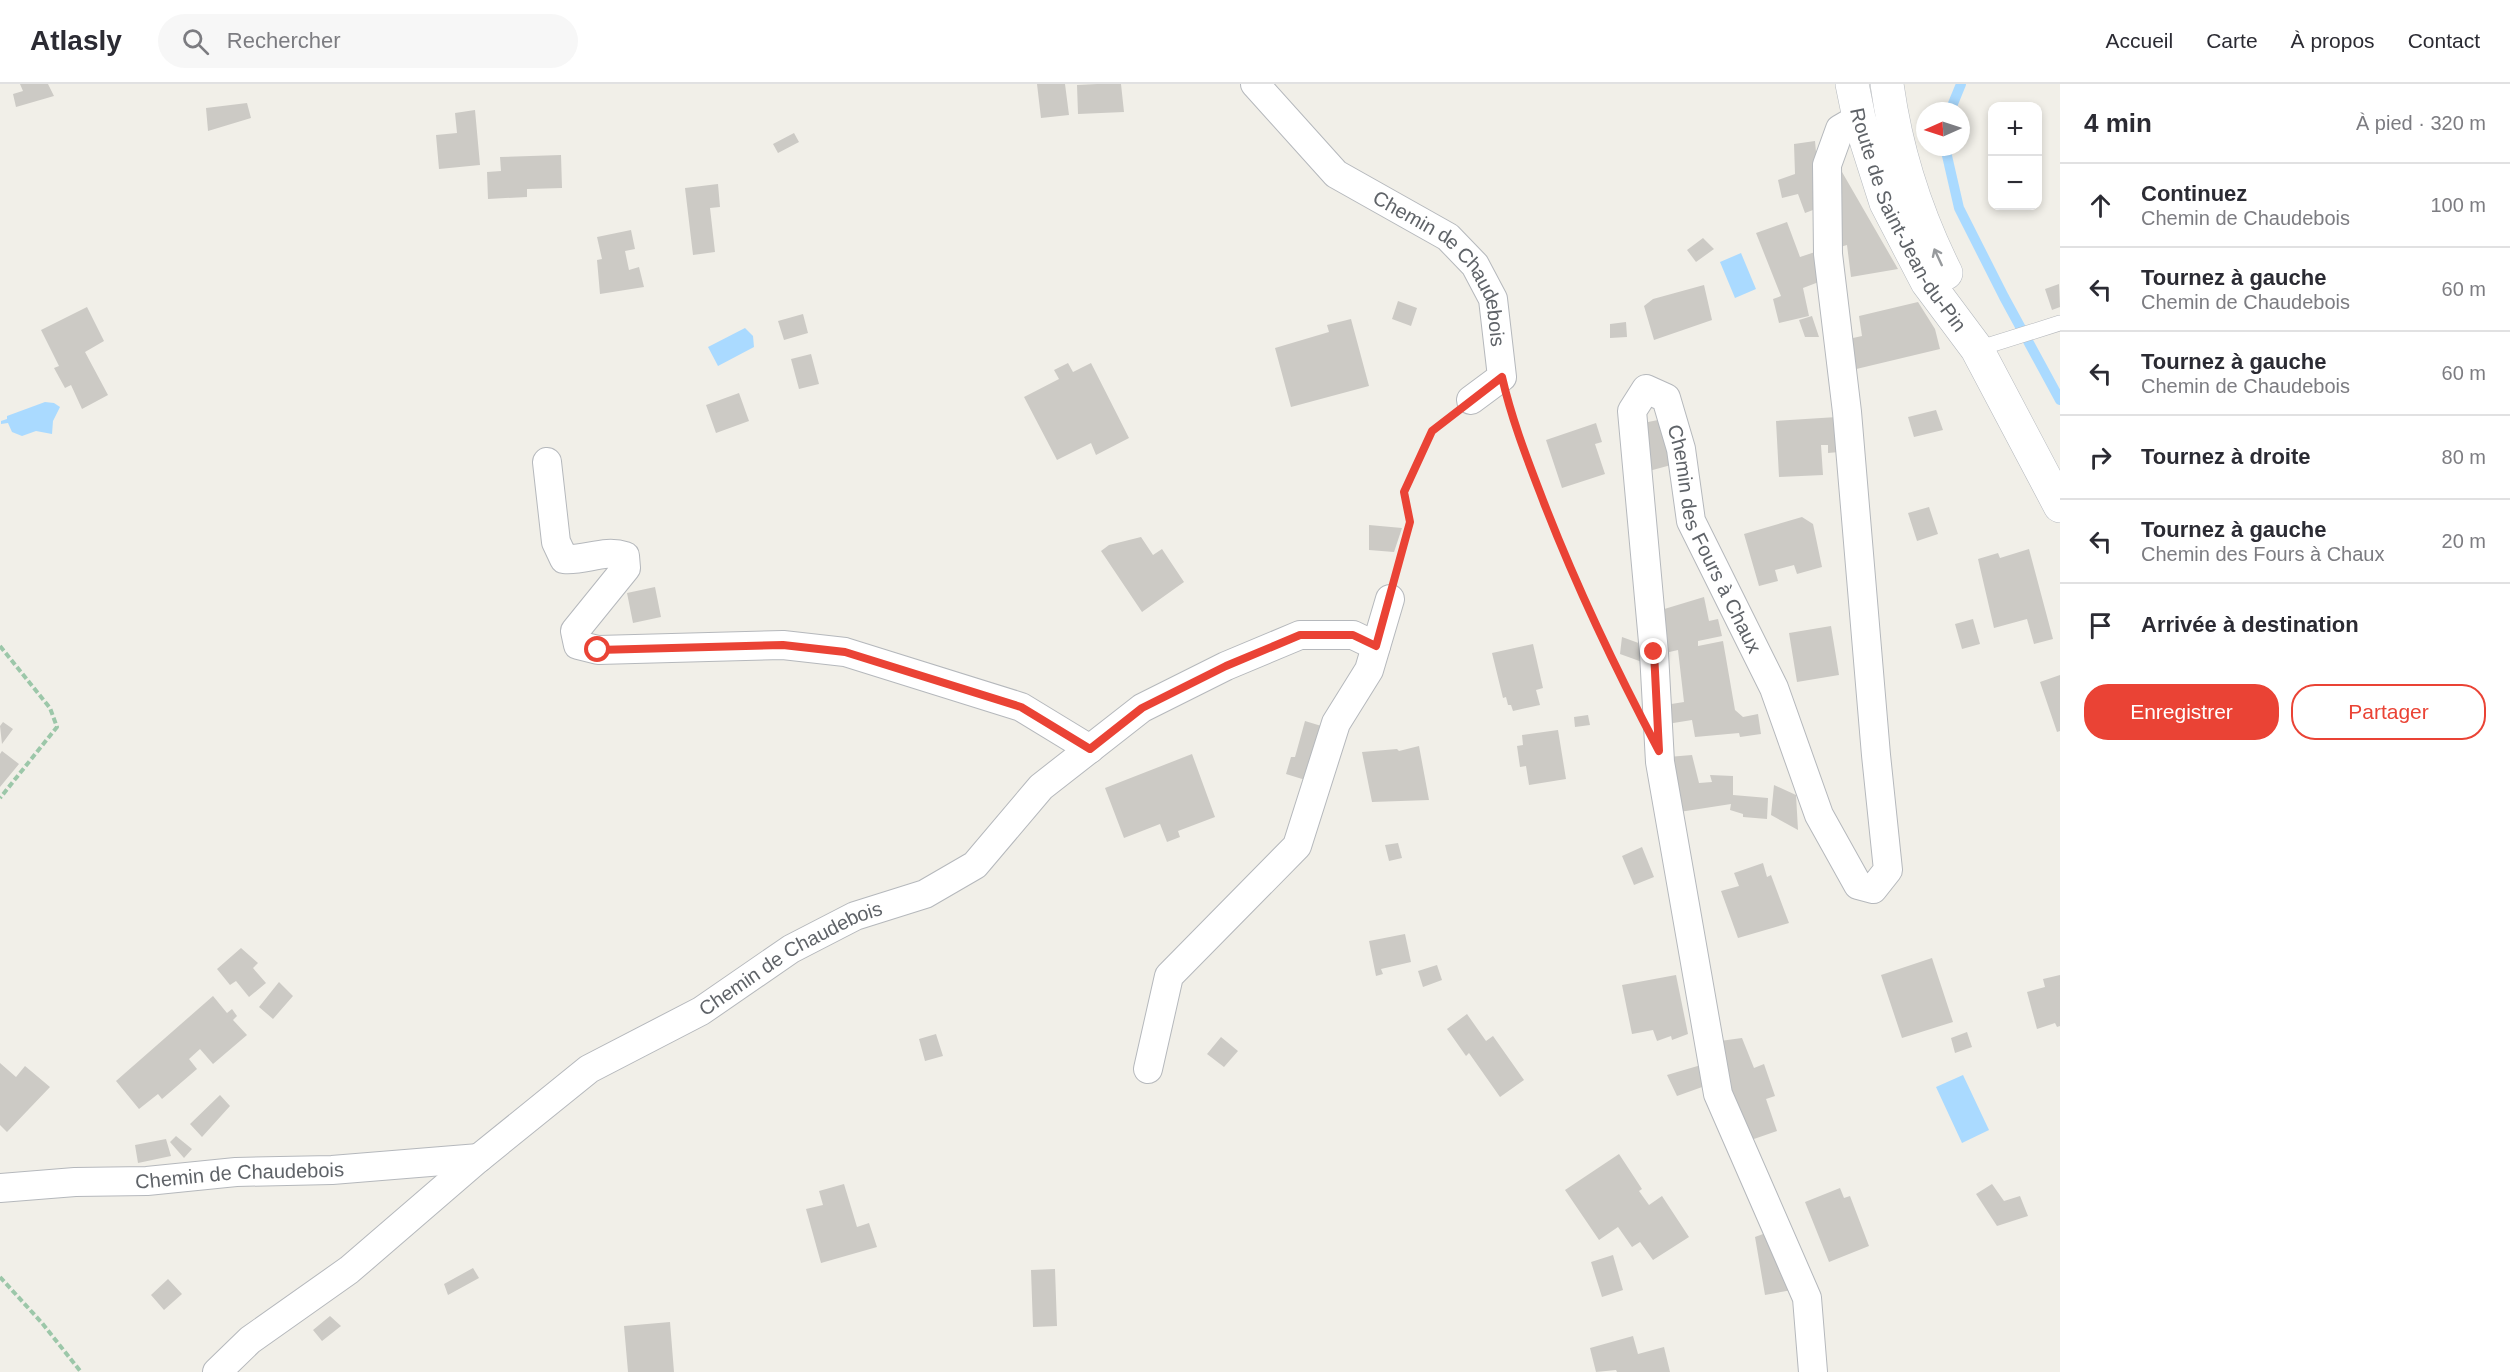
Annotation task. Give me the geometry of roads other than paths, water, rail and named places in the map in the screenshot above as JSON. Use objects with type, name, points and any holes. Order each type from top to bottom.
[{"type":"main road","name":"Route de Saint-Jean-du-Pin","points":[[1852,84],[1859,118],[1886,203],[1927,282],[1988,346]]},
{"type":"main road","name":"Route de Saint-Jean-du-Pin","points":[[1887,84],[1892,121],[1914,201],[1971,323],[1988,346],[2060,506]]},
{"type":"street","name":"Chemin de Chaudebois","points":[[1255,84],[1336,174],[1448,237],[1475,265],[1492,299],[1502,377],[1471,400]]},
{"type":"street","name":"Chemin des Fours à Chaux","points":[[1813,1372],[1807,1298],[1718,1094],[1660,762],[1654,652],[1632,411],[1646,389],[1666,398],[1681,449],[1691,521],[1774,688],[1819,815],[1858,885],[1873,889],[1888,870],[1846,412],[1828,254],[1827,165],[1840,129],[1859,118]]},
{"type":"street","points":[[547,462],[556,542],[564,559],[578,560],[612,552],[625,556],[626,568],[575,631],[578,645],[598,650],[783,645],[845,652],[1021,707],[1090,749]]},
{"type":"street","points":[[1148,1069],[1169,976],[1297,846],[1336,723],[1369,670],[1390,598]]},
{"type":"street","name":"Chemin de Chaudebois","points":[[217,1372],[250,1340],[349,1270],[479,1158],[589,1069],[701,1011],[791,948],[855,916],[925,894],[975,865],[1041,787],[1142,708],[1226,666],[1300,635],[1353,635],[1376,646]]},
{"type":"street","name":"Chemin de Chaudebois","points":[[0,1188],[75,1182],[147,1181],[236,1172],[332,1170],[479,1158]]},
{"type":"lane","points":[[1988,346],[2060,323]]},
{"type":"water","points":[[1741,253],[1756,289],[1735,298],[1720,262]]},
{"type":"water","points":[[745,328],[753,336],[754,347],[718,366],[708,347]]},
{"type":"water","points":[[45,402],[54,403],[60,407],[53,421],[52,434],[36,431],[22,436],[12,432],[8,423],[1,424],[7,416]]},
{"type":"water","points":[[1963,1075],[1989,1130],[1962,1143],[1936,1087]]},
{"type":"waterway","points":[[1954,102],[1961,84]]},
{"type":"waterway","points":[[1947,156],[1959,208],[2060,400]]}]
